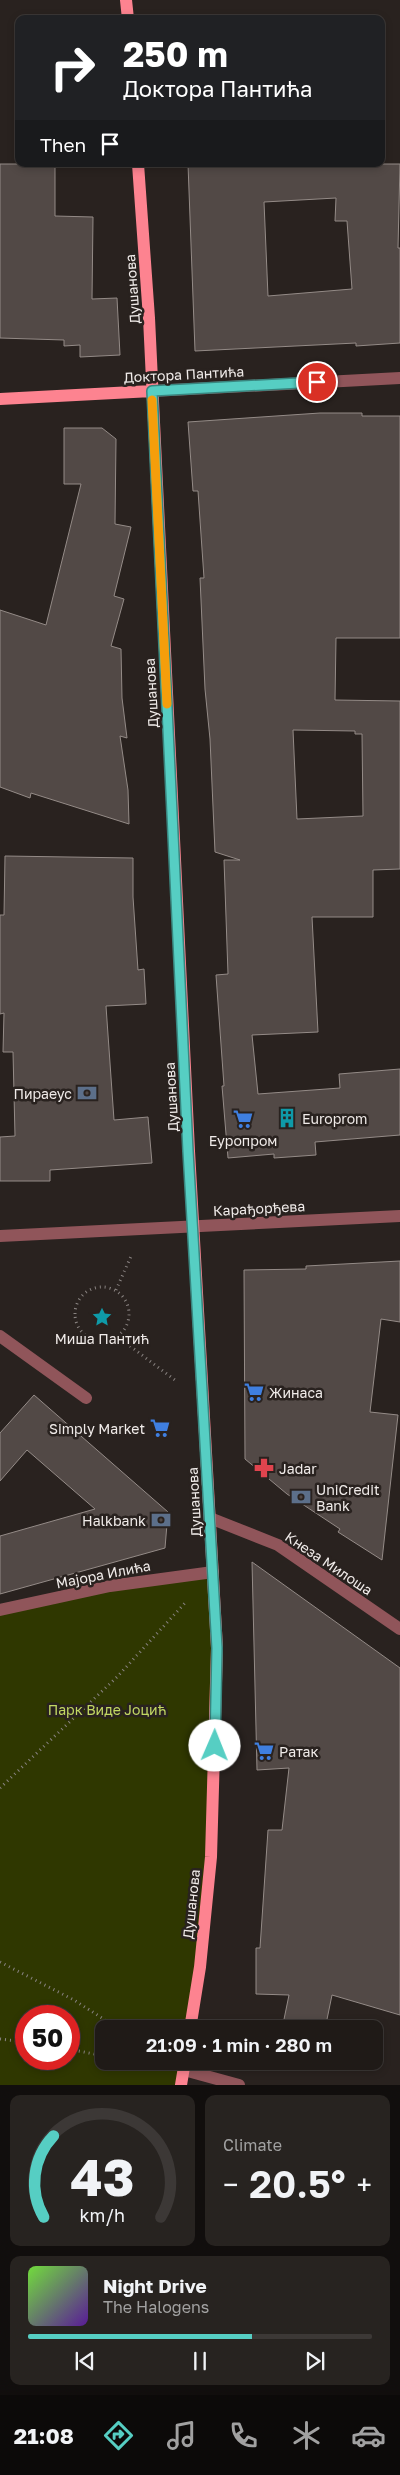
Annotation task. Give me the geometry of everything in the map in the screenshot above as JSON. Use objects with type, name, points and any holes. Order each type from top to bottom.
[{"type":"main road","points":[[126,0],[128,15]]},
{"type":"main road","name":"Душанова","points":[[138,167],[152,391],[192,1226],[204,1402],[217,1648],[214,1807],[206,1908],[191,2020]]},
{"type":"main road","name":"Доктора Пантића","points":[[0,399],[152,391]]},
{"type":"main road","points":[[181,2085],[184,2070]]},
{"type":"street","name":"Доктора Пантића","points":[[152,391],[400,378]]},
{"type":"street","name":"Карађорђева","points":[[0,1236],[400,1216]]},
{"type":"street","points":[[0,1336],[86,1398]]},
{"type":"street","name":"Кнеза Милоша","points":[[210,1518],[278,1545],[400,1629]]},
{"type":"street","name":"Мајора Илића","points":[[0,1610],[135,1582],[213,1572]]},
{"type":"street","points":[[196,2070],[239,2085]]},
{"type":"path","points":[[116,1290],[144,1228]]},
{"type":"path","points":[[99,1287],[116,1290],[128,1304],[129,1322],[118,1337],[110,1341],[92,1340],[84,1335],[75,1320],[75,1311],[82,1295],[99,1287]]},
{"type":"path","points":[[118,1337],[204,1402]]},
{"type":"path","points":[[0,1788],[117,1677],[213,1572]]},
{"type":"path","points":[[0,1962],[74,2000],[105,2020]]},
{"type":"path","points":[[0,2039],[15,2041]]},
{"type":"path","points":[[80,2052],[95,2054]]},
{"type":"green space","name":"Парк Виде Јоцић","points":[[213,1572],[214,1807],[191,2020],[95,2020],[95,2070],[184,2070],[181,2085],[0,2085],[0,1610]]},
{"type":"building","points":[[0,164],[15,164],[15,167],[55,167],[55,216],[93,217],[92,299],[117,298],[120,355],[80,357],[80,345],[64,346],[64,340],[0,338]]},
{"type":"building","points":[[385,164],[400,164],[398,248],[400,248],[400,343],[356,346],[356,343],[195,351],[188,167],[385,167]],"holes":[[[336,198],[335,221],[347,221],[352,289],[268,296],[264,202]]]},
{"type":"building","points":[[320,413],[362,413],[362,416],[400,416],[400,638],[336,638],[335,700],[400,701],[400,869],[373,870],[373,917],[312,917],[318,1032],[252,1035],[258,1094],[340,1088],[339,1074],[400,1069],[400,1135],[315,1142],[316,1155],[274,1158],[274,1154],[228,1158],[216,975],[228,974],[224,860],[240,860],[215,852],[200,578],[204,578],[198,491],[193,491],[188,422]],"holes":[[[293,730],[355,731],[355,734],[362,734],[363,816],[297,819]]]},
{"type":"building","points":[[64,428],[102,428],[116,439],[115,524],[131,527],[114,596],[124,599],[111,646],[121,649],[122,698],[127,738],[120,736],[128,790],[129,824],[31,793],[30,798],[0,787],[0,610],[46,625],[81,484],[64,484]]},
{"type":"building","points":[[5,856],[133,858],[133,897],[138,970],[144,969],[146,1004],[106,1006],[114,1120],[148,1117],[152,1163],[50,1170],[50,1181],[0,1181],[0,1137],[15,1136],[13,1052],[3,1052],[4,1013],[0,1014],[0,915],[4,915]]},
{"type":"building","points":[[400,1261],[400,1322],[381,1319],[370,1412],[398,1415],[382,1560],[338,1532],[340,1529],[287,1494],[245,1459],[244,1270],[306,1269],[306,1266]]},
{"type":"building","points":[[34,1395],[168,1512],[165,1548],[0,1594],[0,1536],[95,1509],[27,1450],[0,1481],[0,1433]]},
{"type":"building","points":[[252,1562],[400,1668],[400,2015],[332,1995],[327,2020],[284,2020],[289,1995],[256,1994],[256,1948],[260,1948],[268,1830],[282,1830],[289,1768],[257,1770]]},
{"type":"slow traffic","points":[[152,400],[167,704]]},
{"type":"place","name":"Пираеус","points":[[87,1093]]},
{"type":"place","name":"Europrom","points":[[287,1118]]},
{"type":"place","name":"Еуропром","points":[[243,1119]]},
{"type":"place","name":"Миша Пантић","points":[[102,1317]]},
{"type":"place","name":"Жинаса","points":[[254,1392]]},
{"type":"place","name":"Simply Market","points":[[160,1428]]},
{"type":"place","name":"Jadar","points":[[264,1468]]},
{"type":"place","name":"UniCredit Bank","points":[[301,1497]]},
{"type":"place","name":"Halkbank","points":[[161,1520]]},
{"type":"place","name":"Ратак","points":[[264,1751]]},
{"type":"route","points":[[215,1746],[217,1648],[188,1151],[152,391],[317,382]]}]
